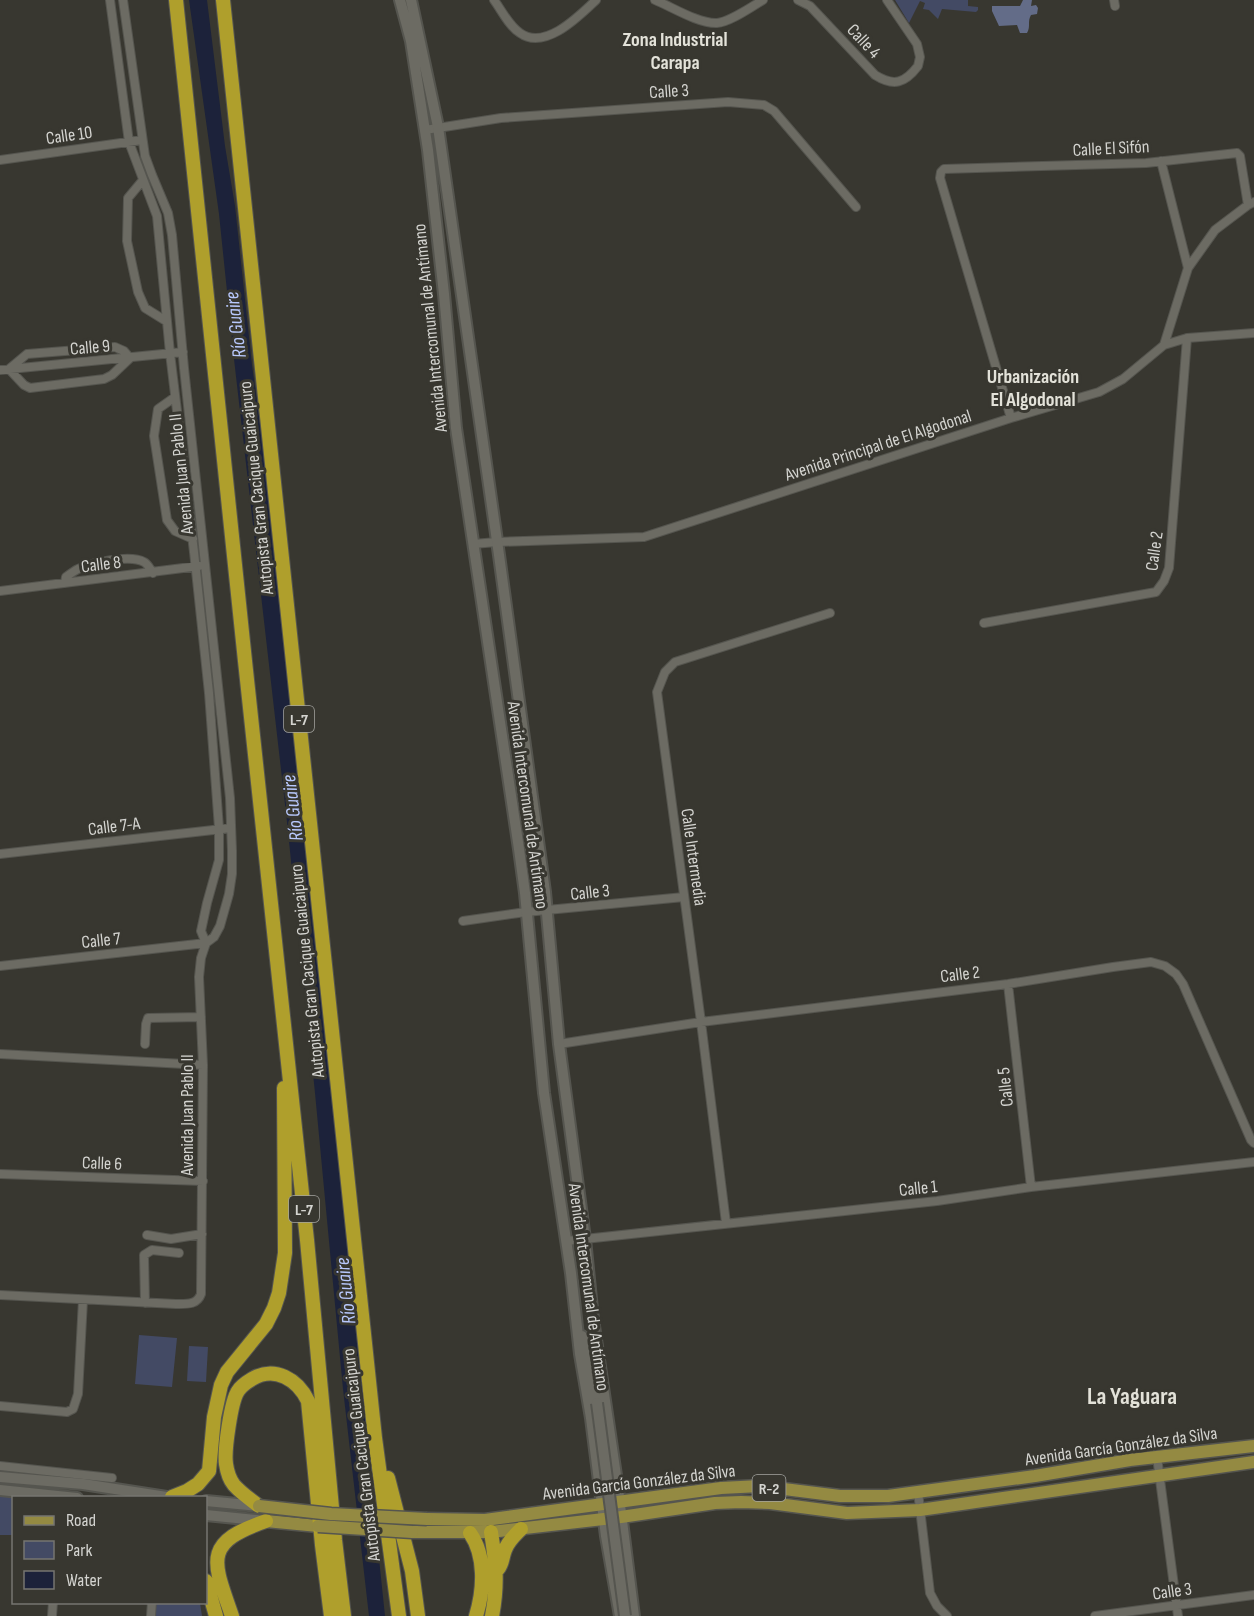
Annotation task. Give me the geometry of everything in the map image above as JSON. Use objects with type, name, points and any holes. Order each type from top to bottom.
[{"type":"highway","name":"Autopista Gran Cacique Guaicaipuro","points":[[177,0],[242,638],[287,1044],[344,1616]]},
{"type":"highway","name":"Autopista Gran Cacique Guaicaipuro","points":[[223,0],[375,1438],[399,1616]]},
{"type":"highway","points":[[175,1496],[198,1484],[209,1471],[214,1417],[221,1385],[227,1372],[266,1324],[279,1293],[285,1253],[284,1077],[287,1044]]},
{"type":"highway","points":[[259,1506],[233,1484],[226,1463],[232,1405],[238,1391],[247,1382],[267,1373],[280,1374],[292,1380],[303,1391],[308,1401],[322,1545],[332,1616]]},
{"type":"highway","points":[[375,1438],[383,1460],[412,1571],[418,1616]]},
{"type":"highway","points":[[232,1616],[218,1576],[220,1550],[232,1535],[266,1521]]},
{"type":"highway","points":[[488,1526],[497,1571],[492,1616]]},
{"type":"highway","points":[[497,1571],[502,1564],[505,1548],[521,1529]]},
{"type":"highway","points":[[470,1533],[480,1551],[481,1562],[480,1597],[476,1616]]},
{"type":"highway","points":[[332,1616],[332,1558],[335,1540]]},
{"type":"highway","points":[[207,1584],[216,1616]]},
{"type":"main road","name":"Avenida Intercomunal de Antímano","points":[[400,0],[411,41],[425,130],[444,294],[456,428],[509,779],[526,912],[544,1093],[580,1354],[620,1616]]},
{"type":"main road","name":"Avenida Intercomunal de Antímano","points":[[411,0],[438,127],[497,542],[546,911],[559,1044],[585,1239],[593,1319],[634,1616]]},
{"type":"main road","points":[[593,1319],[597,1403]]},
{"type":"main road","points":[[576,1322],[586,1344],[597,1403],[625,1616]]},
{"type":"main road","name":"Avenida García González da Silva","points":[[207,1501],[332,1514],[470,1533],[488,1526],[602,1504],[722,1488],[760,1486],[840,1496],[888,1496],[1157,1457],[1254,1446]]},
{"type":"main road","name":"Avenida García González da Silva","points":[[207,1515],[318,1526],[488,1526],[521,1529],[715,1503],[771,1503],[847,1513],[920,1510],[1254,1462]]},
{"type":"main road","points":[[0,1477],[83,1484],[166,1496]]},
{"type":"main road","points":[[0,1490],[66,1496]]},
{"type":"street","name":"Avenida Juan Pablo II","points":[[110,0],[129,142],[157,216],[166,321],[193,538],[209,693],[219,828],[219,860],[201,931],[206,943]]},
{"type":"street","name":"Avenida Juan Pablo II","points":[[123,0],[142,140],[152,175],[168,213],[172,235],[230,798],[232,874],[220,926],[214,937],[206,943],[201,958],[199,977],[203,1065],[201,1294],[196,1303],[145,1303]]},
{"type":"street","points":[[494,0],[512,25],[521,34],[530,37],[548,37],[574,20],[596,0]]},
{"type":"street","points":[[656,0],[705,21],[718,23],[734,17],[763,0]]},
{"type":"street","name":"Calle 4","points":[[798,0],[810,6],[875,75],[885,81],[902,81],[918,66],[920,57],[916,44],[887,0]]},
{"type":"street","name":"Calle 3","points":[[425,130],[501,118],[728,102],[764,105],[774,111],[856,207]]},
{"type":"street","name":"Calle 10","points":[[0,160],[142,140]]},
{"type":"street","name":"Calle El Sifón","points":[[1011,418],[940,178],[944,169],[1146,163],[1237,153],[1240,156],[1251,203]]},
{"type":"street","points":[[1161,161],[1188,268]]},
{"type":"street","points":[[142,180],[128,198],[127,241],[138,292],[145,308],[166,321]]},
{"type":"street","points":[[1164,345],[1188,268],[1215,230],[1251,203]]},
{"type":"street","name":"Avenida Principal de El Algodonal","points":[[473,544],[644,537],[1011,418],[1099,392],[1124,379],[1164,345],[1187,338],[1254,333]]},
{"type":"street","name":"Calle 2","points":[[984,623],[1156,592],[1164,581],[1169,568],[1187,338]]},
{"type":"street","points":[[115,347],[124,351],[130,358],[112,375],[104,379],[30,388],[4,370],[27,354],[115,347]]},
{"type":"street","name":"Calle 9","points":[[4,370],[183,352]]},
{"type":"street","points":[[175,397],[158,409],[154,436],[167,520],[175,531],[193,538]]},
{"type":"street","points":[[65,584],[66,577],[78,569],[109,561],[141,560],[153,573]]},
{"type":"street","name":"Calle 8","points":[[0,591],[206,565]]},
{"type":"street","name":"Calle Intermedia","points":[[726,1223],[657,692],[665,672],[675,662],[830,613]]},
{"type":"street","name":"Calle 7-A","points":[[0,854],[231,828]]},
{"type":"street","name":"Calle 3","points":[[463,921],[526,912],[684,897]]},
{"type":"street","name":"Calle 7","points":[[0,966],[206,943]]},
{"type":"street","name":"Calle 2","points":[[559,1044],[701,1022],[1008,984],[1113,966],[1151,962],[1166,966],[1183,984],[1254,1143]]},
{"type":"street","name":"Calle 5","points":[[1008,984],[1031,1188]]},
{"type":"street","points":[[145,1044],[148,1018],[201,1017]]},
{"type":"street","points":[[0,1053],[203,1065]]},
{"type":"street","name":"Calle 1","points":[[566,1241],[938,1201],[1254,1162]]},
{"type":"street","name":"Calle 6","points":[[0,1174],[203,1181]]},
{"type":"street","points":[[147,1235],[171,1239],[202,1234]]},
{"type":"street","points":[[0,1294],[145,1303],[144,1255],[152,1250],[180,1253]]},
{"type":"street","points":[[0,1406],[67,1412],[73,1409],[78,1394],[83,1300]]},
{"type":"street","points":[[1157,1457],[1178,1616]]},
{"type":"street","points":[[0,1466],[112,1478]]},
{"type":"street","points":[[918,1492],[930,1593],[937,1606],[947,1616]]},
{"type":"street","name":"Calle 3","points":[[1095,1616],[1254,1595]]},
{"type":"green space","points":[[895,0],[968,0],[968,6],[978,7],[978,10],[976,12],[942,9],[938,19],[929,10],[923,9],[925,3],[920,1],[909,23]]},
{"type":"green space","points":[[139,1335],[177,1338],[172,1387],[135,1384]]},
{"type":"green space","points":[[189,1346],[208,1347],[206,1382],[187,1381]]},
{"type":"green space","points":[[0,1490],[66,1496],[12,1496],[12,1535],[0,1535]]},
{"type":"green space","points":[[152,1604],[200,1604],[202,1616],[151,1616]]},
{"type":"shaded area","points":[[1023,0],[1032,0],[1031,6],[1036,5],[1038,8],[1037,14],[1030,17],[1027,33],[1020,33],[1017,25],[999,26],[992,6],[1020,6]]},
{"type":"water","name":"Río Guaire","points":[[189,0],[207,0],[225,146],[235,206],[252,365],[267,474],[357,1326],[385,1616],[369,1616],[343,1389],[287,822],[219,214]]},
{"type":"district","name":"Zona Industrial Carapa","points":[[675,50]]},
{"type":"district","name":"Urbanización El Algodonal","points":[[1033,388]]},
{"type":"district","name":"La Yaguara","points":[[1132,1396]]}]
